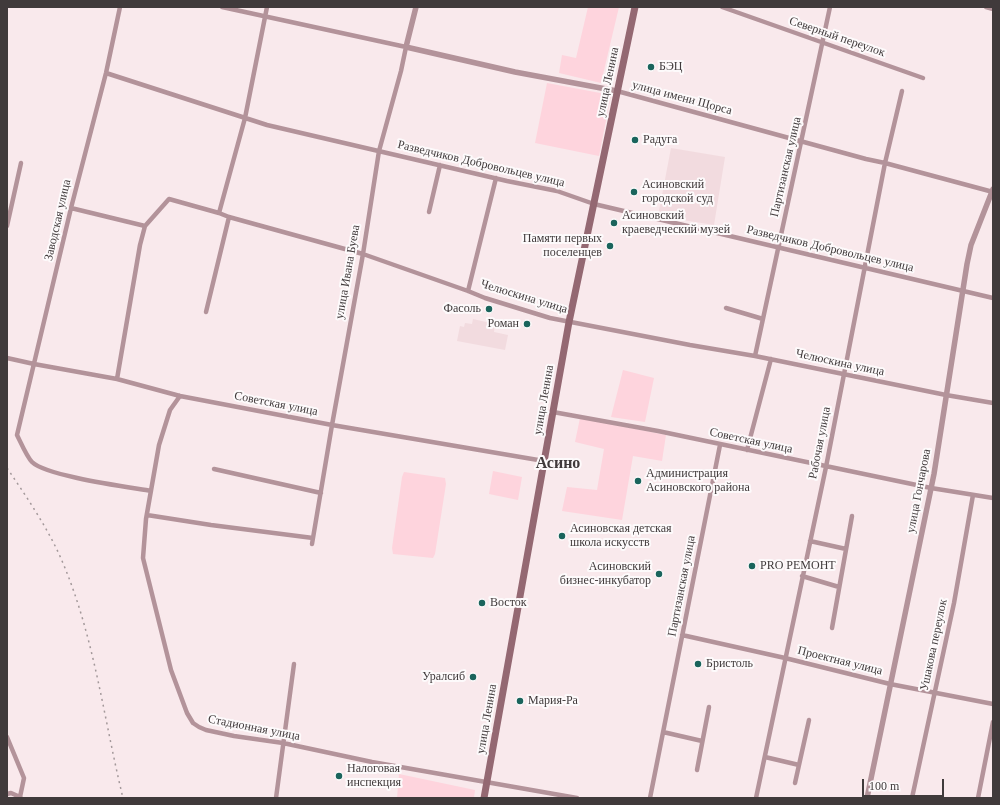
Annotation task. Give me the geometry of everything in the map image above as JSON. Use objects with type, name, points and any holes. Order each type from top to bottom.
[{"type":"main road","name":"улица Ленина","points":[[484,798],[568,322],[635,7]]},
{"type":"street","name":"Заводская улица","points":[[120,7],[106,73],[71,208],[17,435],[32,462],[42,469],[151,491]]},
{"type":"street","name":"улица имени Щорса","points":[[222,7],[515,72],[616,91],[866,159],[993,191]]},
{"type":"street","points":[[219,213],[245,118],[267,7]]},
{"type":"street","name":"улица Ивана Буева","points":[[312,544],[363,254],[379,151],[401,71],[416,7]]},
{"type":"street","name":"Северный переулок","points":[[722,7],[923,78]]},
{"type":"street","name":"Партизанская улица","points":[[755,356],[830,7]]},
{"type":"street","points":[[986,7],[993,9]]},
{"type":"street","name":"Разведчиков Добровольцев улица","points":[[106,73],[266,124],[557,191],[594,204],[993,298]]},
{"type":"street","name":"Рабочая улица","points":[[756,798],[826,467],[885,163],[902,91]]},
{"type":"street","points":[[7,226],[21,163]]},
{"type":"street","points":[[429,212],[440,165]]},
{"type":"street","points":[[468,291],[496,178]]},
{"type":"street","name":"улица Гончарова","points":[[867,798],[934,474],[962,291],[971,245],[993,191]]},
{"type":"street","name":"Челюскина улица","points":[[145,226],[169,199],[363,254],[485,298],[550,318],[771,359],[946,395],[993,403]]},
{"type":"street","points":[[71,208],[145,226],[140,244],[117,379]]},
{"type":"street","points":[[206,312],[229,217]]},
{"type":"street","points":[[726,308],[763,318]]},
{"type":"street","name":"Советская улица","points":[[7,358],[117,379],[180,396],[332,425],[544,461]]},
{"type":"street","points":[[747,450],[771,359]]},
{"type":"street","name":"Стадионная улица","points":[[180,396],[170,410],[158,445],[147,515],[143,558],[171,670],[187,714],[193,723],[206,730],[234,736],[283,743],[380,764],[577,798]]},
{"type":"street","name":"Советская улица","points":[[553,412],[658,431],[931,488],[993,498]]},
{"type":"street","name":"Партизанская улица","points":[[650,798],[720,445]]},
{"type":"street","points":[[214,469],[321,493]]},
{"type":"street","name":"Ушакова переулок","points":[[912,798],[954,603],[972,495]]},
{"type":"street","points":[[147,515],[313,538]]},
{"type":"street","points":[[832,628],[852,516]]},
{"type":"street","points":[[810,541],[846,549]]},
{"type":"street","points":[[802,576],[839,587]]},
{"type":"street","name":"Проектная улица","points":[[682,635],[785,658],[890,684],[993,704]]},
{"type":"street","points":[[276,798],[294,664]]},
{"type":"street","points":[[697,770],[709,707]]},
{"type":"street","points":[[795,783],[809,720]]},
{"type":"street","points":[[978,798],[993,722]]},
{"type":"street","points":[[663,732],[702,741]]},
{"type":"street","points":[[7,737],[24,778],[21,797],[9,794]]},
{"type":"street","points":[[765,757],[799,765]]},
{"type":"shaded area","points":[[588,7],[619,7],[601,83],[559,73],[562,55],[576,58]]},
{"type":"shaded area","points":[[547,83],[611,95],[599,156],[535,143]]},
{"type":"shaded area","points":[[671,148],[725,157],[714,225],[658,216]]},
{"type":"shaded area","points":[[473,319],[495,324],[494,332],[508,335],[505,350],[457,341],[460,326],[464,327],[465,323],[472,324]]},
{"type":"shaded area","points":[[623,370],[654,378],[645,422],[611,417]]},
{"type":"shaded area","points":[[580,418],[666,435],[662,461],[633,456],[622,520],[562,511],[567,487],[597,490],[604,449],[575,442]]},
{"type":"shaded area","points":[[493,471],[522,477],[518,500],[489,494]]},
{"type":"shaded area","points":[[404,472],[445,478],[446,484],[435,554],[433,558],[393,554],[392,548]]},
{"type":"shaded area","points":[[399,774],[475,790],[474,798],[397,798]]},
{"type":"railway","points":[[7,468],[48,532],[71,584],[81,614],[97,674],[123,798]]},
{"type":"place","name":"БЭЦ","points":[[651,67]]},
{"type":"place","name":"Радуга","points":[[635,140]]},
{"type":"place","name":"Асиновский городской суд","points":[[634,192]]},
{"type":"place","name":"Асиновский краеведческий музей","points":[[614,223]]},
{"type":"place","name":"Памяти первых поселенцев","points":[[610,246]]},
{"type":"place","name":"Фасоль","points":[[489,309]]},
{"type":"place","name":"Роман","points":[[527,324]]},
{"type":"place","name":"Администрация Асиновского района","points":[[638,481]]},
{"type":"place","name":"Асиновская детская школа искусств","points":[[562,536]]},
{"type":"place","name":"PRO РЕМОНТ","points":[[752,566]]},
{"type":"place","name":"Асиновский бизнес-инкубатор","points":[[659,574]]},
{"type":"place","name":"Восток","points":[[482,603]]},
{"type":"place","name":"Бристоль","points":[[698,664]]},
{"type":"place","name":"Уралсиб","points":[[473,677]]},
{"type":"place","name":"Мария-Ра","points":[[520,701]]},
{"type":"place","name":"Налоговая инспекция","points":[[339,776]]},
{"type":"district","name":"Асино","points":[[558,464]]}]
